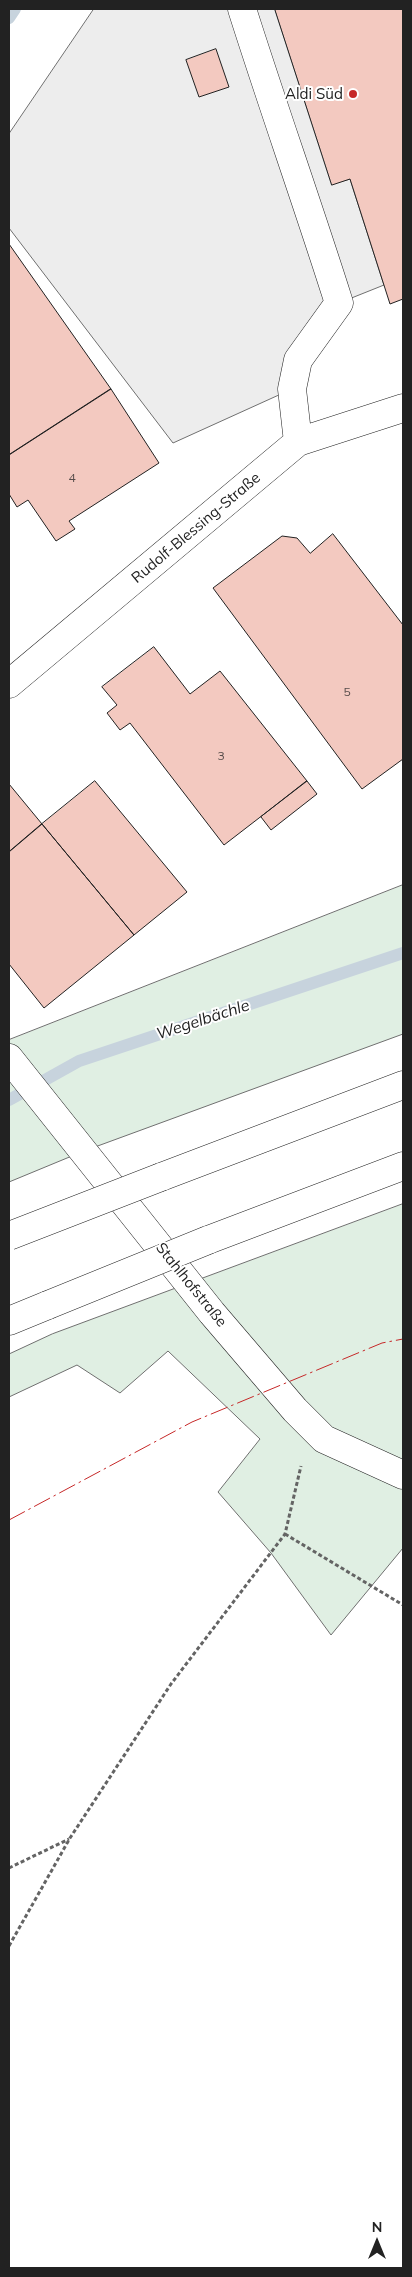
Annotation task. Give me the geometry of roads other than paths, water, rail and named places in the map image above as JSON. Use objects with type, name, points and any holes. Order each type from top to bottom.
[{"type":"main road","points":[[242,9],[273,108],[309,208],[339,303],[298,360],[292,389],[298,442]]},
{"type":"main road","name":"Rudolf-Blessing-Straße","points":[[9,684],[298,442],[403,408]]},
{"type":"main road","name":"Stahlhofstraße","points":[[12,1062],[212,1313],[295,1410],[324,1438],[403,1475]]},
{"type":"main road","points":[[9,1236],[403,1085]]},
{"type":"main road","points":[[9,1321],[208,1240],[403,1166]]},
{"type":"waterway","points":[[9,18],[15,9]]},
{"type":"waterway","name":"Wegelbächle","points":[[9,1100],[79,1061],[403,953]]},
{"type":"place","name":"Aldi Süd","points":[[353,94]]}]
